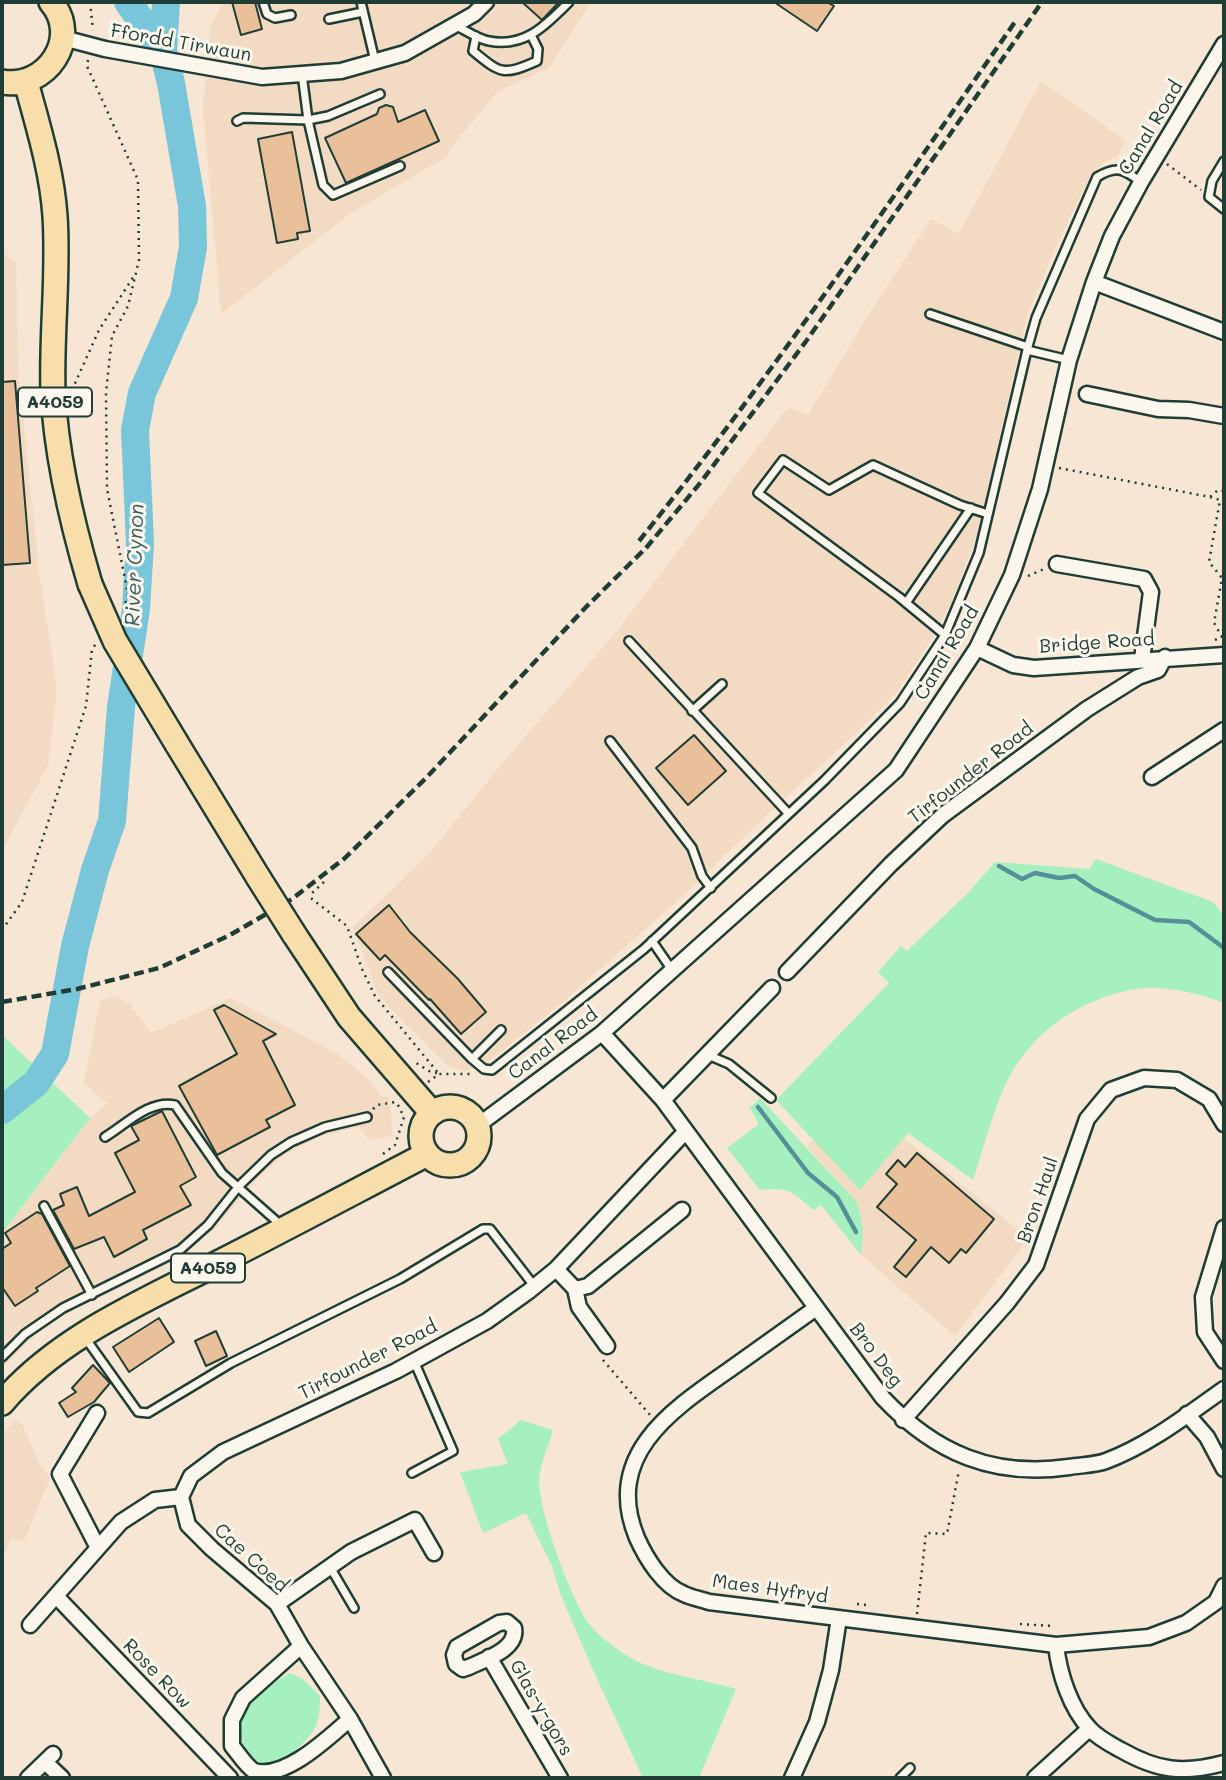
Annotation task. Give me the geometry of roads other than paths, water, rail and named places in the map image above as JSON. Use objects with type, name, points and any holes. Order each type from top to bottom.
[{"type":"main road","points":[[2,82],[26,82],[40,75],[51,65],[59,52],[63,38],[62,22],[51,2]]},
{"type":"main road","name":"A4059","points":[[26,82],[46,158],[55,215],[57,306],[53,392],[59,440],[71,520],[90,584],[115,641],[294,934],[349,1017],[432,1113]]},
{"type":"main road","points":[[449,1107],[458,1108],[473,1118],[477,1126],[478,1144],[474,1152],[460,1163],[442,1164],[427,1154],[421,1137],[422,1128],[432,1113],[449,1107]]},
{"type":"main road","name":"A4059","points":[[2,1403],[15,1387],[56,1352],[129,1309],[427,1154]]},
{"type":"street","name":"Ffordd Tirwaun","points":[[63,38],[219,71],[262,77],[341,71],[405,53],[474,14],[486,2]]},
{"type":"street","name":"Canal Road","points":[[477,1126],[602,1033],[896,770],[977,648],[1012,576],[1040,489],[1069,360],[1112,236],[1156,156],[1224,44]]},
{"type":"street","points":[[1094,282],[1224,332]]},
{"type":"street","points":[[1087,394],[1158,409],[1189,410],[1224,416]]},
{"type":"street","points":[[1056,564],[1144,579],[1152,592],[1142,659]]},
{"type":"street","name":"Bridge Road","points":[[977,648],[1013,665],[1034,668],[1224,655]]},
{"type":"street","name":"Tirfounder Road","points":[[787,972],[891,864],[943,815],[1087,709],[1138,677],[1158,670],[1165,657]]},
{"type":"street","points":[[1152,777],[1224,730]]},
{"type":"street","points":[[663,1100],[772,988]]},
{"type":"street","name":"Bro Deg","points":[[602,1033],[663,1100],[687,1131],[883,1398],[903,1420],[962,1457],[1000,1468],[1045,1470],[1104,1462],[1149,1440],[1224,1389]]},
{"type":"street","name":"Bron Haul","points":[[903,1420],[1007,1303],[1036,1265],[1087,1119],[1111,1090],[1144,1078],[1177,1080],[1209,1099],[1224,1124]]},
{"type":"street","name":"Tirfounder Road","points":[[181,1497],[191,1476],[223,1452],[414,1361],[487,1321],[535,1287],[556,1269],[687,1131]]},
{"type":"street","points":[[575,1289],[588,1286],[682,1209]]},
{"type":"street","points":[[1224,1228],[1203,1297],[1205,1332],[1224,1361]]},
{"type":"street","points":[[556,1269],[575,1289],[579,1307],[607,1346]]},
{"type":"street","name":"Maes Hyfryd","points":[[816,1308],[678,1406],[644,1443],[629,1476],[629,1518],[642,1549],[661,1576],[681,1593],[709,1602],[1056,1645],[1149,1637],[1186,1623],[1216,1602],[1224,1586]]},
{"type":"street","points":[[97,1413],[60,1474],[98,1548]]},
{"type":"street","points":[[1187,1415],[1207,1437],[1224,1469]]},
{"type":"street","points":[[30,1625],[121,1522],[155,1500],[181,1497]]},
{"type":"street","name":"Cae Coed","points":[[181,1497],[188,1525],[277,1604],[300,1646],[350,1719],[383,1778]]},
{"type":"street","points":[[277,1604],[351,1552],[415,1520],[433,1553]]},
{"type":"street","name":"Rose Row","points":[[56,1596],[230,1778]]},
{"type":"street","points":[[792,1778],[817,1722],[831,1670],[839,1618]]},
{"type":"street","points":[[1056,1645],[1058,1666],[1075,1706],[1089,1729],[1106,1742],[1144,1763],[1172,1774],[1224,1763]]},
{"type":"street","points":[[300,1646],[243,1698],[232,1720],[232,1746],[254,1771],[277,1774],[295,1767],[350,1719]]},
{"type":"street","name":"Glas-y-gors","points":[[489,1657],[560,1778]]},
{"type":"street","points":[[1035,1778],[1089,1729]]},
{"type":"street","points":[[28,1778],[49,1758],[62,1778]]},
{"type":"lane","points":[[263,2],[267,14],[275,18],[291,15]]},
{"type":"lane","points":[[361,2],[375,61]]},
{"type":"lane","points":[[454,25],[488,41],[516,42],[541,29],[569,2]]},
{"type":"lane","points":[[329,19],[363,12]]},
{"type":"lane","points":[[476,36],[474,51],[497,70],[516,70],[537,61],[538,49],[531,35]]},
{"type":"lane","points":[[302,74],[308,120],[323,186],[334,195],[400,166]]},
{"type":"lane","points":[[237,121],[243,118],[308,120],[328,116],[380,94]]},
{"type":"lane","points":[[1224,161],[1212,181],[1209,197],[1224,209]]},
{"type":"lane","points":[[388,972],[472,1059],[484,1069],[492,1070],[652,941],[711,888],[824,781],[900,703],[945,635],[979,553],[1027,349],[1037,318],[1097,177],[1108,171],[1123,170],[1141,182]]},
{"type":"lane","points":[[930,314],[1027,349],[1069,360]]},
{"type":"lane","points":[[945,635],[758,493],[783,460],[829,490],[873,465],[988,514]]},
{"type":"lane","points":[[902,600],[971,508]]},
{"type":"lane","points":[[628,641],[788,813]]},
{"type":"lane","points":[[692,711],[722,684]]},
{"type":"lane","points":[[610,741],[692,848],[702,876],[711,888]]},
{"type":"lane","points":[[652,941],[673,970]]},
{"type":"lane","points":[[472,1059],[501,1030]]},
{"type":"lane","points":[[707,1055],[729,1064],[771,1098]]},
{"type":"lane","points":[[105,1138],[153,1105],[175,1105],[222,1173],[285,1229]]},
{"type":"lane","points":[[2,1357],[25,1334],[63,1308],[180,1250],[208,1225],[239,1186],[271,1155],[291,1142],[325,1127],[367,1117]]},
{"type":"lane","points":[[44,1206],[92,1295]]},
{"type":"lane","points":[[83,1336],[138,1412],[148,1413],[232,1363],[400,1279],[483,1229],[491,1229],[535,1287]]},
{"type":"lane","points":[[412,1472],[453,1451],[414,1361]]},
{"type":"lane","points":[[330,1567],[354,1608]]},
{"type":"lane","points":[[900,1778],[910,1768]]},
{"type":"waterway","points":[[128,2],[163,51]]},
{"type":"waterway","name":"River Cynon","points":[[2,1110],[36,1083],[55,1054],[75,946],[95,870],[112,821],[121,707],[136,609],[140,543],[135,430],[142,393],[184,298],[193,247],[192,206],[163,51],[166,2]]},
{"type":"waterway","points":[[999,866],[1022,879],[1035,873],[1059,878],[1075,876],[1094,889],[1155,920],[1189,922],[1224,948]]},
{"type":"waterway","points":[[758,1107],[808,1173],[837,1197],[856,1232]]},
{"type":"railway","points":[[2,1002],[77,989],[159,968],[230,935],[292,899],[345,858],[426,778],[587,606],[646,548],[701,482],[807,340],[1042,2]]},
{"type":"railway","points":[[639,541],[785,350],[1015,22]]}]
